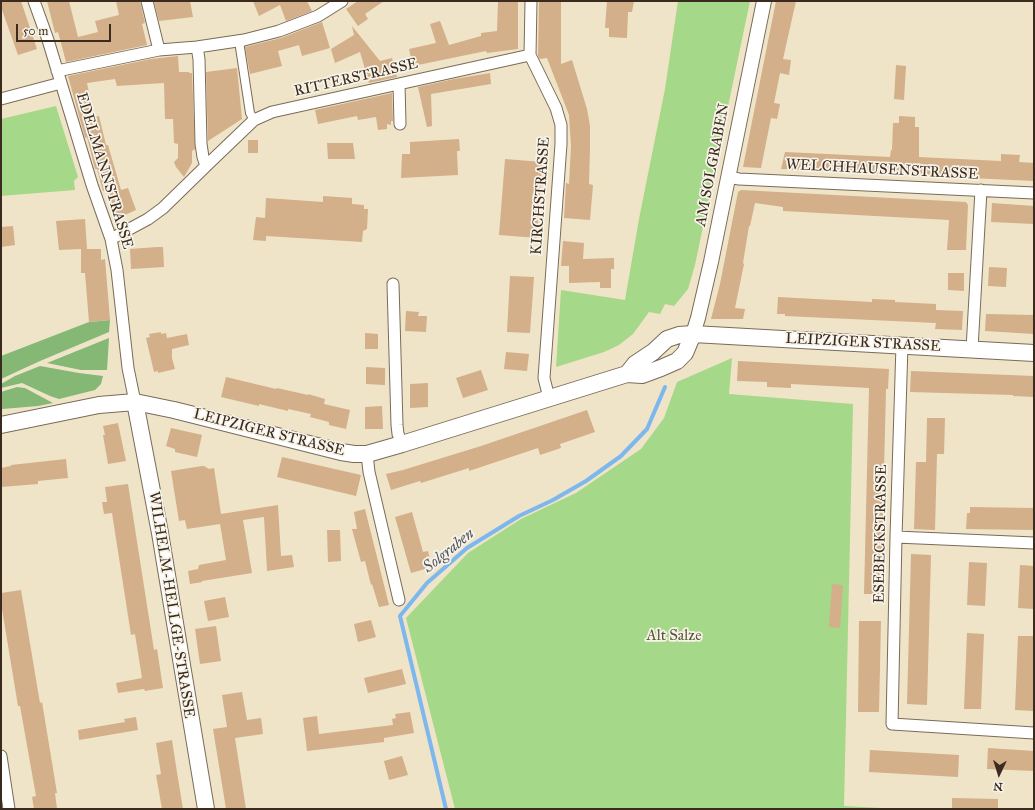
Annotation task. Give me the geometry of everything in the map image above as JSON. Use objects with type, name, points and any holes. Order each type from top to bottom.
[{"type":"main road","name":"LEIPZIGER STRASSE","points":[[627,374],[635,364],[653,352],[666,339],[679,335],[693,334],[1034,353]]},
{"type":"main road","name":"LEIPZIGER STRASSE","points":[[1,425],[99,405],[135,402],[174,410],[341,452],[367,454],[627,374],[642,375],[677,361],[685,353],[693,334]]},
{"type":"main road","name":"WILHELM-HELLGE-STRASSE","points":[[135,402],[160,533],[206,809]]},
{"type":"street","name":"EDELMANNSTRASSE","points":[[34,1],[92,184],[112,239],[117,265],[128,368],[135,402]]},
{"type":"street","points":[[147,1],[159,50]]},
{"type":"street","points":[[57,71],[159,50],[197,47],[239,41],[279,31],[318,16],[342,1]]},
{"type":"street","name":"KIRCHSTRASSE","points":[[532,1],[530,55],[556,108],[561,125],[561,144],[544,378],[549,398]]},
{"type":"street","name":"AM SOLGRABEN","points":[[693,334],[711,262],[764,1]]},
{"type":"street","points":[[239,41],[250,113],[254,120]]},
{"type":"street","points":[[197,47],[199,59],[201,144],[206,166]]},
{"type":"street","name":"RITTERSTRASSE","points":[[112,239],[148,219],[163,208],[254,120],[272,112],[530,55]]},
{"type":"street","points":[[1,99],[61,83]]},
{"type":"street","points":[[399,84],[400,124]]},
{"type":"street","name":"WELCHHAUSENSTRASSE","points":[[728,177],[739,179],[1034,193]]},
{"type":"street","points":[[972,349],[980,190]]},
{"type":"street","points":[[393,284],[398,434],[402,444]]},
{"type":"street","name":"ESEBECKSTRASSE","points":[[902,345],[892,724],[1034,733]]},
{"type":"street","points":[[367,454],[369,472],[400,600]]},
{"type":"street","points":[[896,537],[1034,544]]},
{"type":"street","points":[[1,756],[9,809]]},
{"type":"green space","points":[[678,1],[750,1],[695,265],[688,289],[674,306],[665,304],[660,314],[649,312],[633,334],[619,345],[604,352],[556,367],[561,290],[625,300],[639,219],[665,89]]},
{"type":"green space","points":[[56,106],[78,177],[74,181],[75,190],[1,196],[1,119]]},
{"type":"green space","points":[[110,320],[109,332],[1,379],[1,356],[89,322]]},
{"type":"green space","points":[[109,338],[107,370],[81,370],[47,363]]},
{"type":"green space","name":"Alt Salze","points":[[732,358],[729,394],[853,404],[844,806],[901,809],[455,809],[406,618],[468,553],[521,519],[576,493],[641,449],[664,418],[677,382]]},
{"type":"green space","points":[[40,366],[103,376],[101,384],[95,390],[59,399],[22,383],[1,388],[1,384],[15,376]]},
{"type":"green space","points":[[17,387],[25,388],[53,403],[38,406],[2,409],[1,392]]},
{"type":"building","points":[[1,1],[21,1],[37,49],[18,55],[1,7]]},
{"type":"building","points":[[47,1],[69,1],[78,37],[98,32],[95,21],[119,15],[116,1],[140,1],[145,23],[142,24],[147,45],[66,62],[58,32],[55,33]]},
{"type":"building","points":[[154,1],[190,1],[193,17],[159,21]]},
{"type":"building","points":[[253,1],[307,1],[312,11],[286,21],[280,5],[259,16]]},
{"type":"building","points":[[358,1],[384,1],[365,14],[368,19],[358,26],[346,9]]},
{"type":"building","points":[[498,1],[518,1],[518,49],[487,53],[486,51],[413,66],[409,49],[436,43],[430,24],[440,21],[449,45],[481,36],[481,33],[497,31]]},
{"type":"building","points":[[539,1],[561,1],[561,64],[572,60],[587,109],[590,126],[589,184],[593,185],[590,220],[564,218],[566,183],[569,184],[571,146],[569,115],[547,58],[540,59],[538,56]]},
{"type":"building","points":[[607,1],[634,1],[632,12],[628,12],[627,38],[609,37],[609,28],[605,28]]},
{"type":"building","points":[[776,1],[796,1],[783,59],[791,60],[789,75],[780,73],[774,103],[780,104],[777,119],[771,118],[761,168],[743,167]]},
{"type":"building","points":[[322,22],[330,48],[302,56],[299,45],[278,51],[282,66],[250,74],[245,47],[281,38]]},
{"type":"building","points":[[352,26],[380,61],[392,58],[397,77],[369,83],[360,52],[335,63],[331,49],[354,35]]},
{"type":"building","points":[[178,56],[179,72],[192,73],[195,149],[192,151],[192,163],[184,177],[174,162],[178,158],[178,144],[174,143],[173,119],[165,119],[164,83],[117,86],[115,79],[87,83],[94,117],[99,116],[106,145],[108,145],[121,190],[128,188],[136,210],[116,219],[106,191],[103,191],[97,169],[95,169],[87,137],[85,138],[68,76],[151,59]]},
{"type":"building","points":[[896,65],[906,66],[904,100],[894,99]]},
{"type":"building","points":[[237,68],[242,119],[208,141],[206,72]]},
{"type":"building","points":[[490,73],[491,84],[431,94],[432,126],[427,127],[418,87]]},
{"type":"building","points":[[392,93],[393,121],[391,121],[391,125],[387,124],[387,129],[378,130],[376,117],[358,120],[357,116],[318,124],[315,110]]},
{"type":"building","points":[[899,116],[915,117],[915,127],[919,127],[919,157],[1001,161],[1001,154],[1020,155],[1019,162],[1034,163],[1034,181],[781,169],[785,152],[890,157],[892,150],[893,123],[899,123]]},
{"type":"building","points":[[459,139],[460,151],[457,151],[458,175],[401,178],[402,154],[410,154],[410,142]]},
{"type":"building","points":[[248,140],[258,140],[258,153],[248,153]]},
{"type":"building","points":[[327,143],[353,143],[355,159],[328,159]]},
{"type":"building","points":[[505,159],[542,162],[537,238],[499,235]]},
{"type":"building","points":[[741,190],[966,202],[968,205],[966,250],[947,250],[949,220],[783,211],[783,207],[755,203],[749,226],[744,264],[735,308],[745,309],[743,319],[711,319],[720,284],[738,192]]},
{"type":"building","points":[[323,196],[352,198],[352,204],[364,205],[364,209],[368,209],[367,229],[363,231],[362,242],[266,236],[266,241],[253,240],[256,217],[265,218],[266,198],[323,202]]},
{"type":"building","points":[[992,203],[1034,206],[1034,224],[991,222]]},
{"type":"building","points":[[85,219],[87,249],[101,249],[101,260],[105,259],[110,320],[89,322],[85,273],[81,273],[81,249],[59,250],[56,221]]},
{"type":"building","points":[[13,226],[15,245],[1,247],[1,227]]},
{"type":"building","points":[[563,241],[584,243],[583,259],[614,258],[614,269],[611,269],[611,288],[600,288],[600,282],[569,283],[569,266],[561,266]]},
{"type":"building","points":[[163,247],[164,267],[131,269],[130,249]]},
{"type":"building","points":[[989,267],[1007,268],[1006,287],[988,286]]},
{"type":"building","points":[[948,273],[964,273],[964,291],[948,290]]},
{"type":"building","points":[[510,276],[534,277],[530,333],[507,332]]},
{"type":"building","points":[[778,297],[872,302],[872,299],[895,300],[895,302],[936,304],[936,310],[963,311],[962,330],[935,329],[936,323],[785,316],[785,314],[777,314]]},
{"type":"building","points":[[406,311],[419,312],[418,316],[427,316],[426,332],[405,331]]},
{"type":"building","points":[[986,314],[1034,315],[1034,334],[985,331]]},
{"type":"building","points":[[161,332],[161,334],[166,333],[167,338],[187,334],[189,345],[172,349],[172,358],[175,369],[158,373],[158,371],[154,372],[146,338],[150,337],[149,334]]},
{"type":"building","points":[[365,333],[378,334],[378,349],[365,349]]},
{"type":"building","points":[[506,352],[529,354],[527,371],[504,369]]},
{"type":"building","points":[[738,361],[889,369],[888,389],[886,389],[881,594],[864,594],[869,388],[791,384],[791,388],[767,387],[767,382],[737,381]]},
{"type":"building","points":[[366,367],[385,368],[385,385],[366,384]]},
{"type":"building","points":[[481,370],[488,390],[463,398],[456,378]]},
{"type":"building","points":[[911,371],[1034,376],[1034,397],[910,392]]},
{"type":"building","points":[[226,377],[325,399],[324,404],[350,410],[346,429],[329,425],[329,422],[310,417],[311,414],[288,409],[288,411],[259,404],[259,406],[221,397]]},
{"type":"building","points":[[428,383],[428,407],[410,408],[410,384]]},
{"type":"building","points":[[382,406],[383,429],[365,429],[365,407]]},
{"type":"building","points":[[587,410],[595,432],[560,444],[561,448],[540,455],[538,448],[469,471],[469,468],[421,483],[420,481],[391,490],[386,474],[481,446]]},
{"type":"building","points":[[927,418],[945,418],[944,454],[937,454],[935,530],[914,529],[916,462],[926,462]]},
{"type":"building","points":[[118,423],[126,461],[108,464],[103,426]]},
{"type":"building","points":[[171,428],[202,435],[197,457],[175,452],[175,449],[166,446]]},
{"type":"building","points":[[282,457],[361,475],[356,496],[277,477]]},
{"type":"building","points":[[66,459],[68,478],[38,481],[38,484],[1,487],[1,468],[11,465]]},
{"type":"building","points":[[204,466],[209,469],[214,468],[221,514],[278,505],[281,556],[292,555],[294,567],[267,571],[264,517],[243,520],[252,573],[190,584],[188,571],[198,569],[199,565],[226,560],[220,524],[187,529],[185,520],[179,521],[171,471]]},
{"type":"building","points":[[128,484],[154,650],[157,649],[163,688],[118,693],[116,683],[142,678],[135,634],[131,635],[112,513],[104,514],[102,502],[107,502],[105,487]]},
{"type":"building","points":[[970,507],[1034,508],[1034,530],[966,529],[967,513],[970,513]]},
{"type":"building","points":[[365,509],[389,605],[379,607],[372,584],[371,585],[365,561],[361,562],[352,529],[357,529],[354,512]]},
{"type":"building","points":[[412,512],[423,552],[428,551],[432,567],[411,573],[395,517]]},
{"type":"building","points":[[327,530],[340,530],[341,561],[328,562]]},
{"type":"building","points":[[911,554],[931,555],[927,705],[907,704]]},
{"type":"building","points":[[969,562],[987,563],[985,606],[967,605]]},
{"type":"building","points":[[1020,565],[1034,566],[1034,609],[1018,608]]},
{"type":"building","points":[[832,584],[843,585],[840,628],[829,627]]},
{"type":"building","points":[[21,590],[57,793],[55,793],[57,809],[34,809],[32,797],[36,796],[20,706],[18,706],[1,603],[1,593]]},
{"type":"building","points":[[225,597],[229,617],[208,621],[204,601]]},
{"type":"building","points":[[371,620],[376,637],[358,642],[354,624]]},
{"type":"building","points":[[859,621],[881,621],[879,712],[858,712]]},
{"type":"building","points":[[216,626],[221,661],[200,664],[195,629]]},
{"type":"building","points":[[967,633],[984,634],[981,709],[964,709]]},
{"type":"building","points":[[1018,636],[1034,636],[1033,711],[1015,710]]},
{"type":"building","points":[[402,669],[406,684],[368,693],[364,678]]},
{"type":"building","points":[[242,692],[247,720],[261,718],[263,734],[235,738],[246,809],[226,809],[213,729],[227,727],[222,695]]},
{"type":"building","points":[[410,712],[414,733],[384,738],[384,742],[307,751],[303,718],[317,716],[319,734],[393,725],[392,719],[396,718],[395,714]]},
{"type":"building","points":[[136,717],[138,730],[79,740],[78,730],[125,722],[124,719]]},
{"type":"building","points":[[172,740],[183,809],[162,809],[156,775],[161,774],[156,743]]},
{"type":"building","points":[[988,748],[1034,751],[1034,771],[987,769]]},
{"type":"building","points":[[870,750],[959,755],[958,777],[869,772]]},
{"type":"building","points":[[402,756],[408,775],[389,780],[384,761]]},
{"type":"building","points":[[952,798],[998,799],[998,809],[952,809]]},
{"type":"waterway","name":"Solgraben","points":[[446,809],[400,616],[427,583],[467,548],[519,516],[553,500],[586,481],[621,456],[647,429],[665,387]]}]
